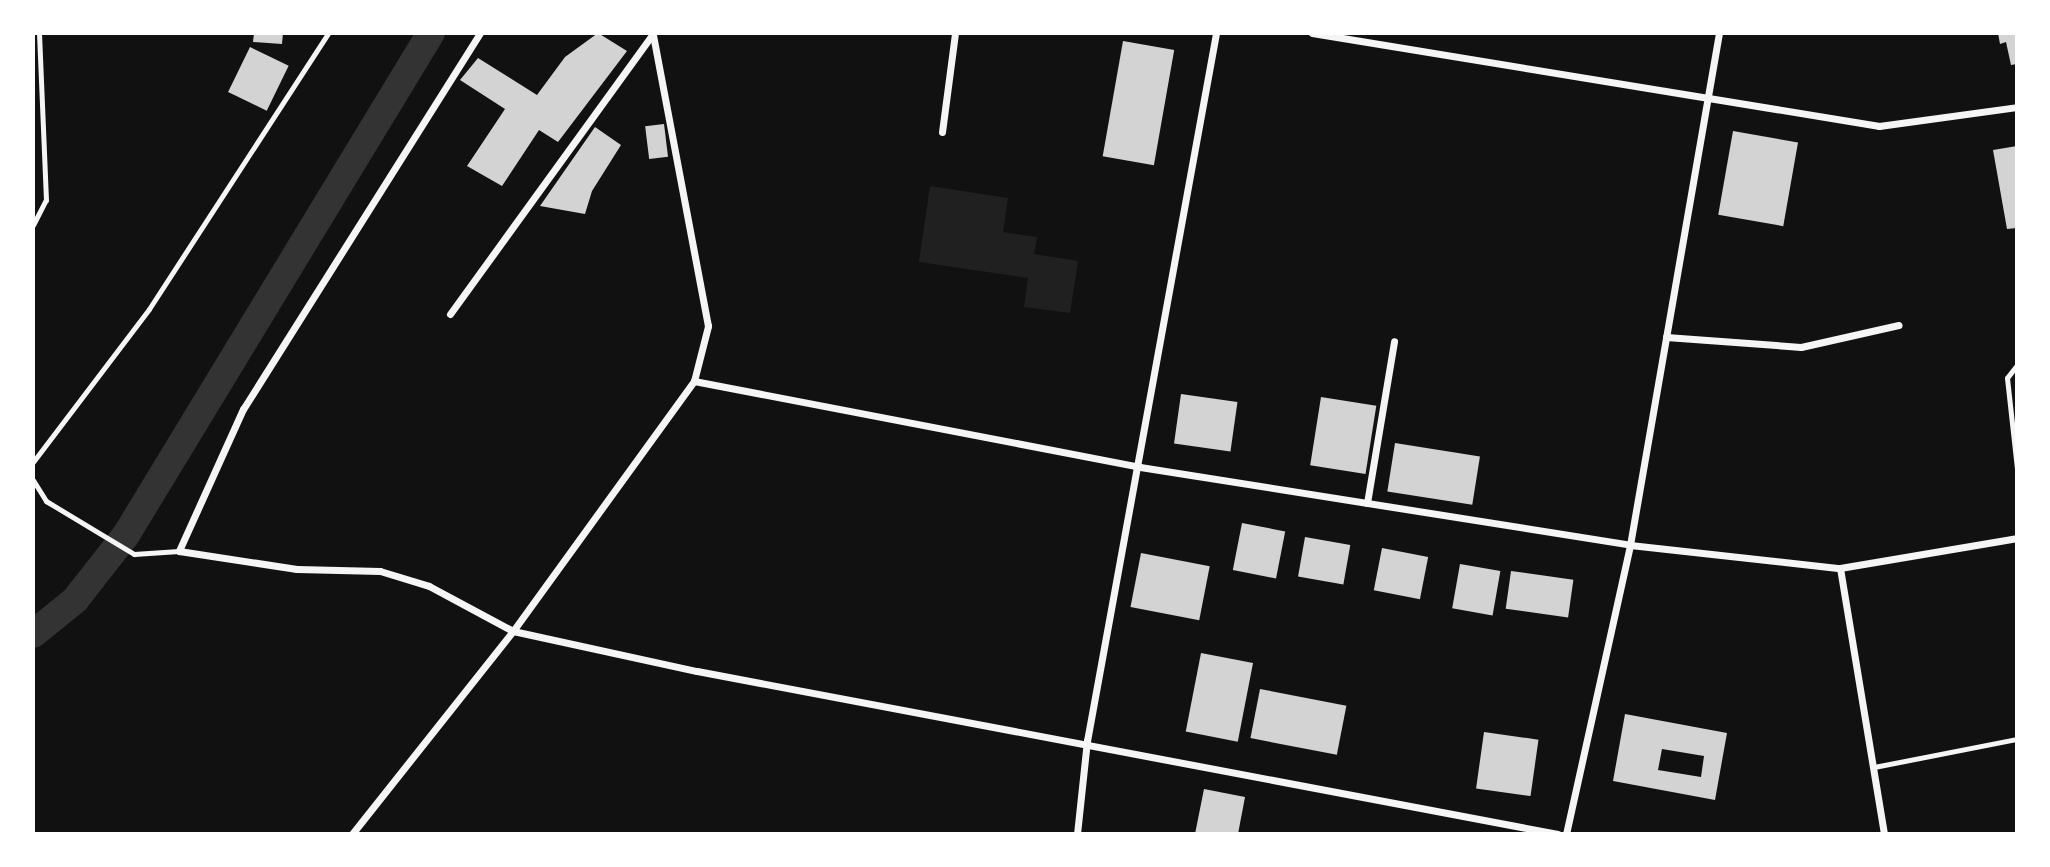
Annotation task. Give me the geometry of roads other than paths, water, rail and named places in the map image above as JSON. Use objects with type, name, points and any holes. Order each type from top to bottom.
[{"type":"street","points":[[480,33],[243,409],[179,551],[297,569],[380,571],[429,586],[513,631],[697,671],[1087,741],[1558,834]]},
{"type":"street","points":[[942,132],[955,33]]},
{"type":"street","points":[[1076,834],[1087,741],[1140,467],[1216,33]]},
{"type":"street","points":[[1312,33],[1879,126],[2017,107]]},
{"type":"street","points":[[1566,834],[1630,545],[1719,33]]},
{"type":"street","points":[[450,314],[653,34]]},
{"type":"street","points":[[352,834],[513,631],[694,381],[708,326],[653,34]]},
{"type":"street","points":[[1666,338],[1801,347],[1899,325]]},
{"type":"street","points":[[1367,503],[1394,341]]},
{"type":"street","points":[[694,381],[1140,467],[1630,545],[1840,568],[2017,538]]},
{"type":"street","points":[[1840,568],[1884,834]]},
{"type":"lane","points":[[33,225],[46,200],[39,33]]},
{"type":"lane","points":[[33,461],[149,309],[328,33]]},
{"type":"lane","points":[[2017,365],[2007,379],[2017,469]]},
{"type":"lane","points":[[33,480],[46,501],[79,525],[134,554],[179,551]]},
{"type":"lane","points":[[1874,767],[2017,739]]},
{"type":"waterway","points":[[33,634],[75,600],[126,535],[431,33]]}]
